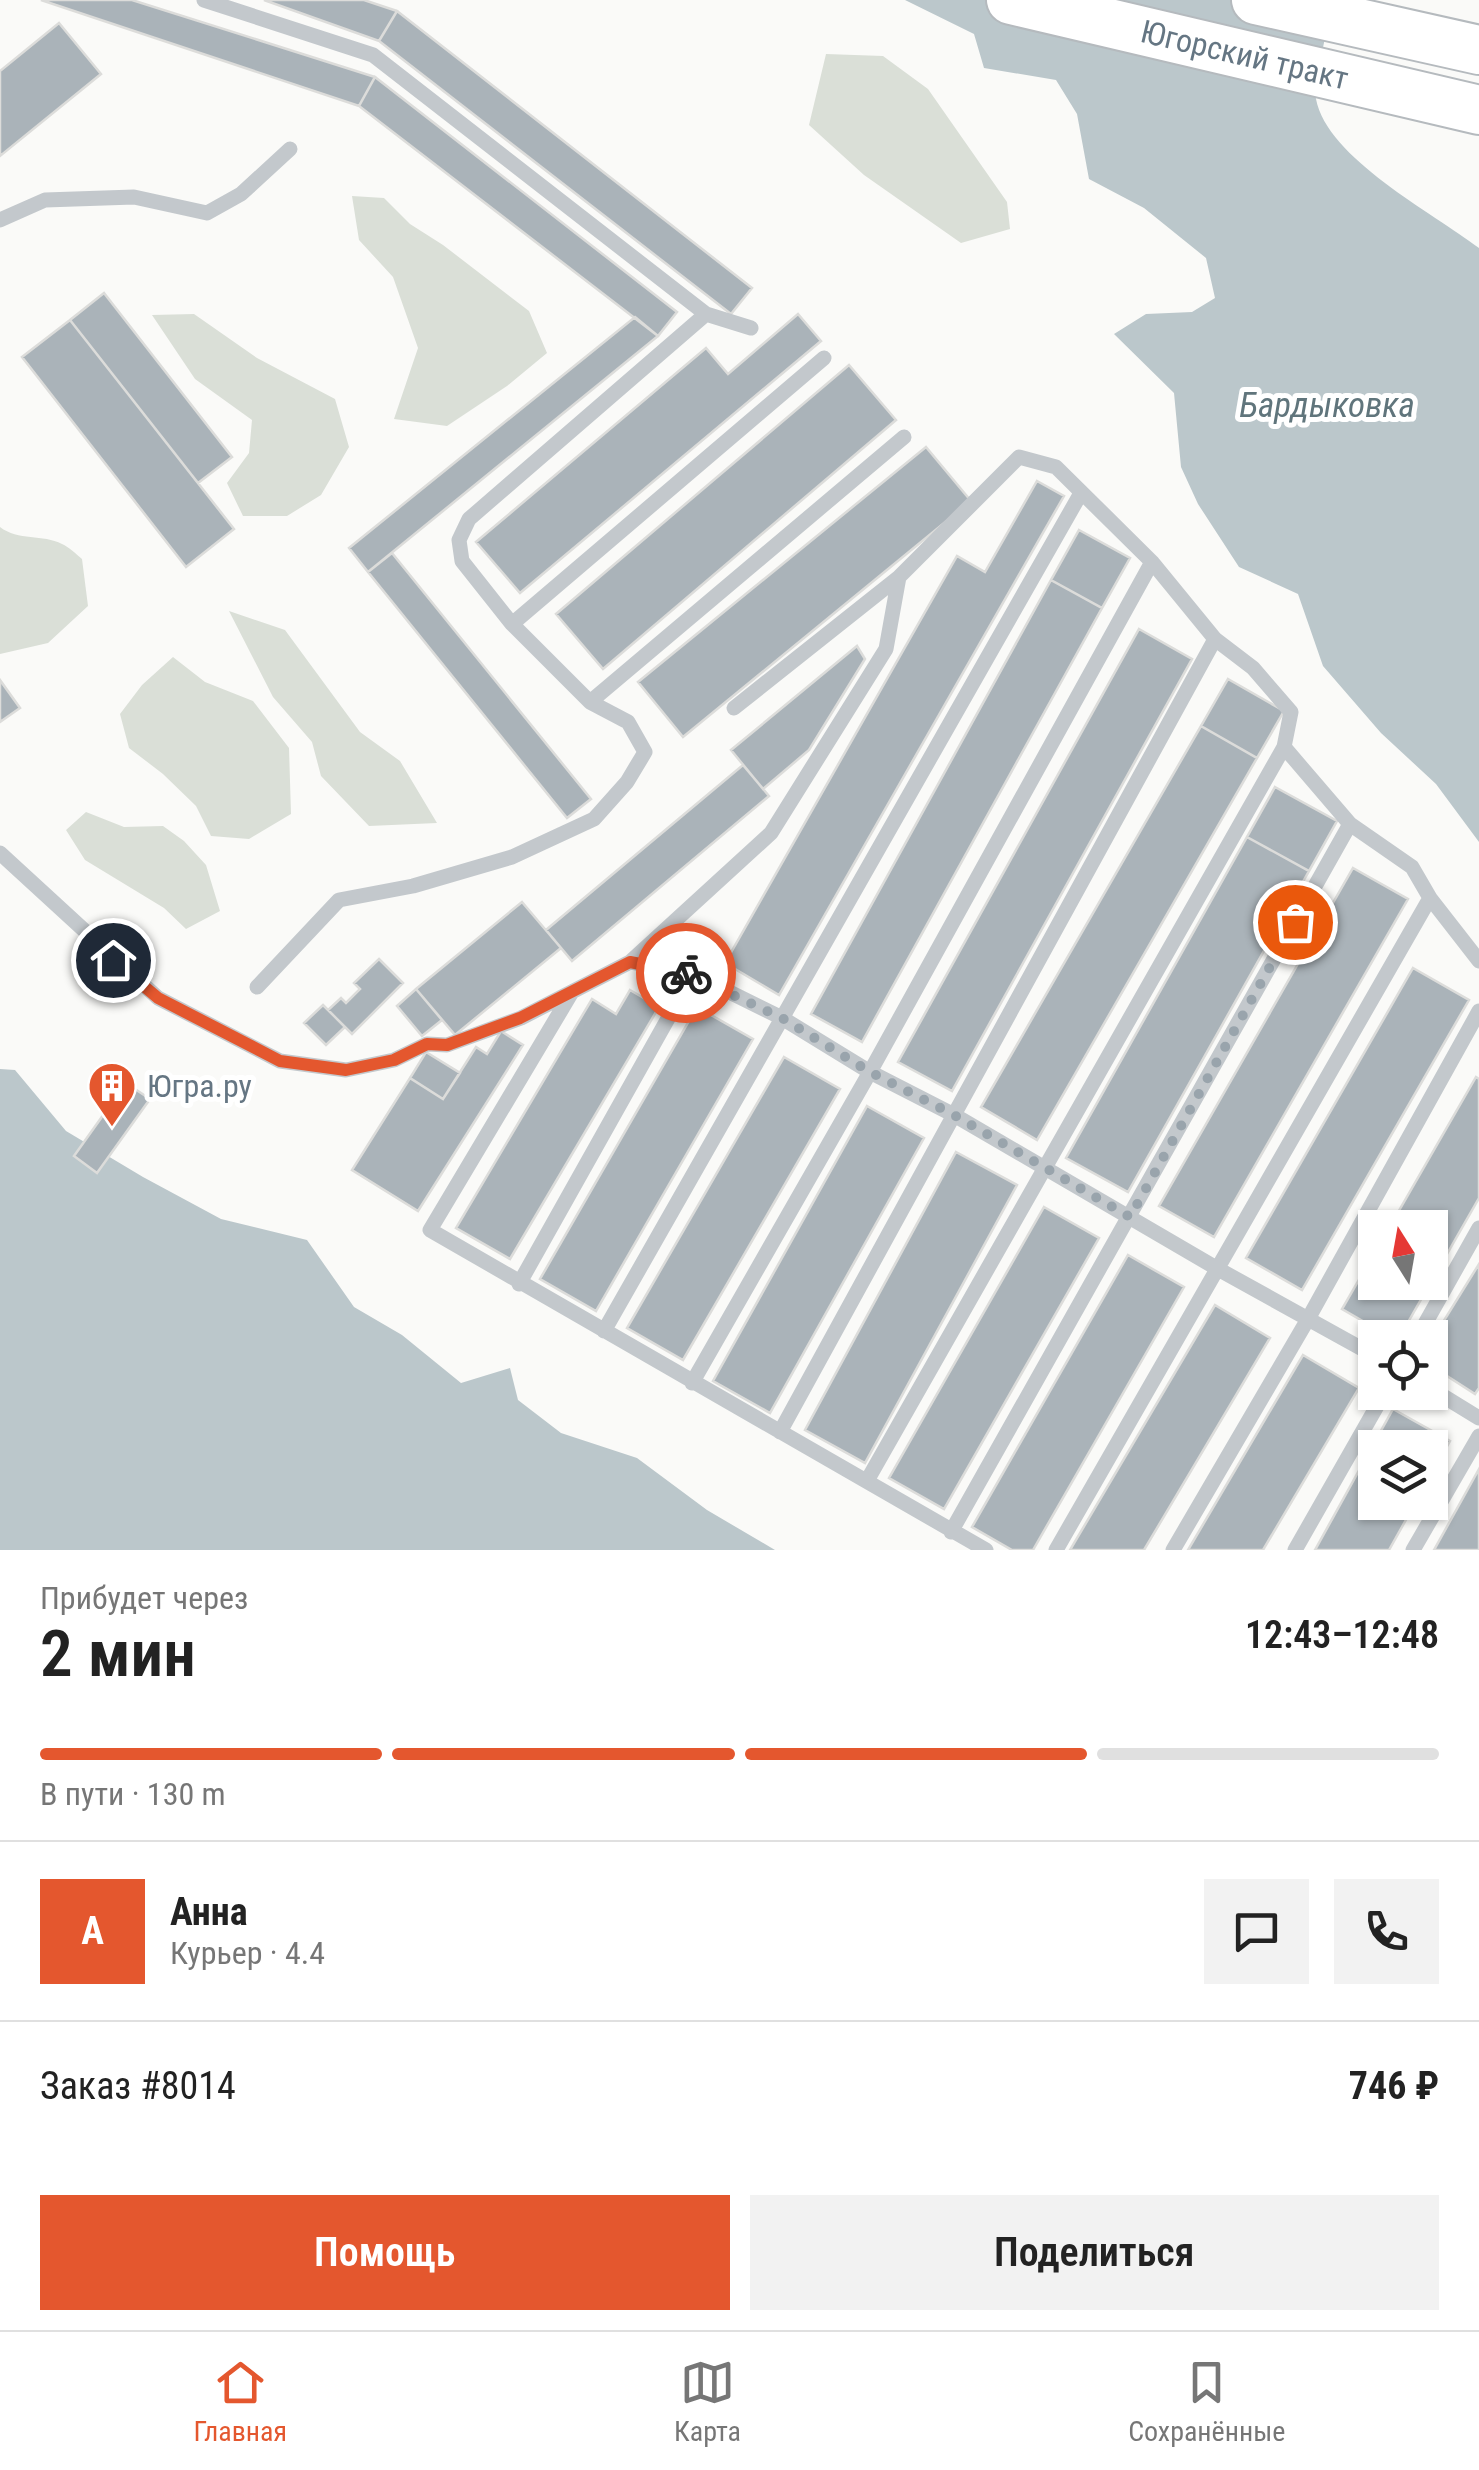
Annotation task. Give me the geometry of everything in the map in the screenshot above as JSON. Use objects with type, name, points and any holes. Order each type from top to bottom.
[{"type":"main road","name":"Югорский тракт","points":[[1010,0],[1473,110]]},
{"type":"main road","name":"Югорский тракт","points":[[1256,0],[1472,49]]},
{"type":"lane","points":[[204,0],[374,55],[706,314],[751,328]]},
{"type":"lane","points":[[0,220],[45,200],[134,197],[208,212],[240,194],[290,148]]},
{"type":"lane","points":[[256,987],[340,900],[413,886],[512,857],[594,819],[627,782],[646,752],[628,722],[590,702],[512,624],[462,561],[459,540],[470,519],[706,314]]},
{"type":"lane","points":[[512,624],[824,358]]},
{"type":"lane","points":[[590,702],[904,436]]},
{"type":"lane","points":[[734,708],[898,577],[1020,457],[1056,466],[1152,562],[1215,639],[1253,668],[1291,712],[1284,747],[868,1479]]},
{"type":"lane","points":[[604,1330],[1081,493]]},
{"type":"lane","points":[[692,1383],[870,1072],[1152,562]]},
{"type":"lane","points":[[0,853],[158,998],[280,1061],[346,1070],[394,1060],[427,1044],[447,1045],[520,1018],[630,962],[771,833],[886,649],[898,577]]},
{"type":"lane","points":[[780,1432],[1215,639]]},
{"type":"lane","points":[[1284,747],[1350,824],[1412,866],[1430,898],[1479,961]]},
{"type":"lane","points":[[952,1532],[1350,824]]},
{"type":"lane","points":[[1056,1550],[1430,898]]},
{"type":"lane","points":[[630,962],[693,974],[782,1018],[870,1072],[954,1115],[1358,1347]]},
{"type":"lane","points":[[519,1284],[693,974]]},
{"type":"lane","points":[[574,988],[430,1230],[986,1550]]},
{"type":"lane","points":[[1173,1550],[1308,1319],[1479,1011]]},
{"type":"lane","points":[[1426,1320],[1479,1228]]},
{"type":"lane","points":[[1448,1399],[1479,1418]]},
{"type":"lane","points":[[1296,1550],[1375,1410]]},
{"type":"lane","points":[[1413,1550],[1479,1436]]},
{"type":"shaded area","points":[[826,54],[883,56],[928,89],[1007,202],[1010,229],[961,243],[864,175],[809,125]]},
{"type":"shaded area","points":[[352,196],[384,198],[410,224],[529,311],[547,353],[507,386],[447,426],[394,419],[418,348],[393,277],[359,240]]},
{"type":"shaded area","points":[[194,314],[257,358],[335,399],[349,447],[321,495],[287,516],[243,516],[227,483],[249,453],[252,420],[195,379],[152,315]]},
{"type":"shaded area","points":[[0,527],[15,534],[55,541],[82,559],[88,606],[48,643],[0,654]]},
{"type":"shaded area","points":[[229,611],[285,630],[360,732],[400,761],[437,823],[369,826],[321,776],[312,742],[273,697]]},
{"type":"shaded area","points":[[173,657],[205,682],[253,701],[289,748],[291,814],[249,839],[211,836],[196,806],[129,748],[120,714],[142,685]]},
{"type":"shaded area","points":[[86,812],[124,827],[163,826],[184,841],[206,865],[220,911],[186,929],[164,908],[85,860],[66,830]]},
{"type":"water","name":"Бардыковка","points":[[905,0],[1333,0],[1316,92],[1324,121],[1360,163],[1384,183],[1479,248],[1479,842],[1436,784],[1381,733],[1323,666],[1298,594],[1239,567],[1198,504],[1181,467],[1174,393],[1114,334],[1146,314],[1192,312],[1215,298],[1206,258],[1144,208],[1089,179],[1077,114],[1056,80],[984,68],[974,34]]},
{"type":"water","points":[[0,1069],[15,1070],[66,1131],[143,1177],[221,1219],[307,1240],[354,1307],[402,1335],[461,1383],[510,1368],[518,1400],[561,1433],[637,1458],[707,1510],[775,1550],[0,1550]]},
{"type":"building","points":[[41,0],[132,0],[375,77],[359,106]]},
{"type":"building","points":[[264,0],[364,0],[397,11],[379,41]]},
{"type":"building","points":[[397,11],[752,288],[731,314],[379,41]]},
{"type":"building","points":[[59,23],[101,74],[0,156],[0,71]]},
{"type":"building","points":[[375,77],[677,312],[658,336],[359,106]]},
{"type":"building","points":[[104,293],[232,457],[198,483],[70,320]]},
{"type":"building","points":[[798,314],[821,341],[520,593],[476,542],[706,348],[728,374]]},
{"type":"building","points":[[635,317],[658,336],[368,572],[349,548]]},
{"type":"building","points":[[70,320],[234,529],[186,567],[22,357]]},
{"type":"building","points":[[849,365],[896,420],[603,669],[556,614]]},
{"type":"building","points":[[926,447],[971,501],[683,737],[638,682]]},
{"type":"building","points":[[1037,481],[1064,496],[779,995],[725,963],[957,556],[985,572]]},
{"type":"building","points":[[1079,530],[1130,558],[1102,608],[1051,580]]},
{"type":"building","points":[[392,553],[591,799],[567,818],[368,572]]},
{"type":"building","points":[[1051,580],[1102,608],[862,1042],[811,1014]]},
{"type":"building","points":[[1139,629],[1192,659],[952,1091],[898,1062]]},
{"type":"building","points":[[857,646],[865,659],[809,750],[763,789],[731,750]]},
{"type":"building","points":[[1228,679],[1284,711],[1257,758],[1201,726]]},
{"type":"building","points":[[0,680],[20,708],[0,722]]},
{"type":"building","points":[[1201,726],[1257,758],[1037,1140],[981,1107]]},
{"type":"building","points":[[743,765],[769,796],[572,961],[546,930]]},
{"type":"building","points":[[1275,787],[1337,821],[1309,871],[1247,837]]},
{"type":"building","points":[[1247,837],[1309,871],[1128,1192],[1066,1158]]},
{"type":"building","points":[[1353,868],[1408,899],[1214,1237],[1159,1206]]},
{"type":"building","points":[[522,902],[561,948],[455,1035],[416,989]]},
{"type":"building","points":[[379,959],[403,983],[352,1034],[328,1010],[341,998],[346,1003],[360,989],[354,983]]},
{"type":"building","points":[[1413,968],[1469,1000],[1302,1290],[1246,1258]]},
{"type":"building","points":[[416,989],[442,1020],[422,1036],[397,1006]]},
{"type":"building","points":[[630,990],[659,1007],[510,1259],[456,1228],[592,999],[616,1014]]},
{"type":"building","points":[[323,1005],[345,1027],[326,1045],[304,1023]]},
{"type":"building","points":[[697,1007],[753,1039],[596,1311],[540,1279]]},
{"type":"building","points":[[501,1031],[523,1045],[418,1211],[352,1170],[410,1078],[443,1099],[476,1047],[487,1054]]},
{"type":"building","points":[[426,1052],[460,1073],[443,1099],[410,1078]]},
{"type":"building","points":[[784,1057],[840,1089],[683,1360],[627,1328]]},
{"type":"building","points":[[1476,1077],[1479,1198],[1448,1252],[1448,1210],[1399,1210]]},
{"type":"building","name":"Югра.ру","points":[[126,1083],[150,1099],[97,1173],[74,1156]]},
{"type":"building","points":[[867,1106],[924,1138],[770,1413],[713,1381]]},
{"type":"building","points":[[956,1152],[1017,1185],[865,1463],[805,1430]]},
{"type":"building","points":[[1044,1207],[1099,1238],[944,1509],[889,1478]]},
{"type":"building","points":[[1128,1255],[1184,1287],[1033,1550],[1012,1550],[972,1527]]},
{"type":"building","points":[[1479,1264],[1479,1388],[1475,1394],[1448,1377],[1448,1320],[1444,1320]]},
{"type":"building","points":[[1358,1281],[1358,1300],[1421,1300],[1409,1320],[1361,1320],[1342,1309]]},
{"type":"building","points":[[1215,1305],[1270,1338],[1144,1550],[1070,1550]]},
{"type":"building","points":[[1303,1355],[1358,1387],[1263,1550],[1188,1550]]},
{"type":"building","points":[[1395,1410],[1430,1430],[1381,1430]]},
{"type":"building","points":[[1479,1469],[1479,1550],[1434,1550]]},
{"type":"building","points":[[1358,1472],[1358,1520],[1406,1520],[1389,1550],[1315,1550]]},
{"type":"way so far","points":[[686,973],[782,1018],[870,1072],[954,1115],[1130,1217],[1295,922]]},
{"type":"place","name":"Югра.ру","points":[[112,1128]]},
{"type":"route","points":[[113,960],[158,998],[280,1061],[346,1070],[394,1060],[427,1044],[447,1045],[520,1018],[630,962],[686,973]]}]
